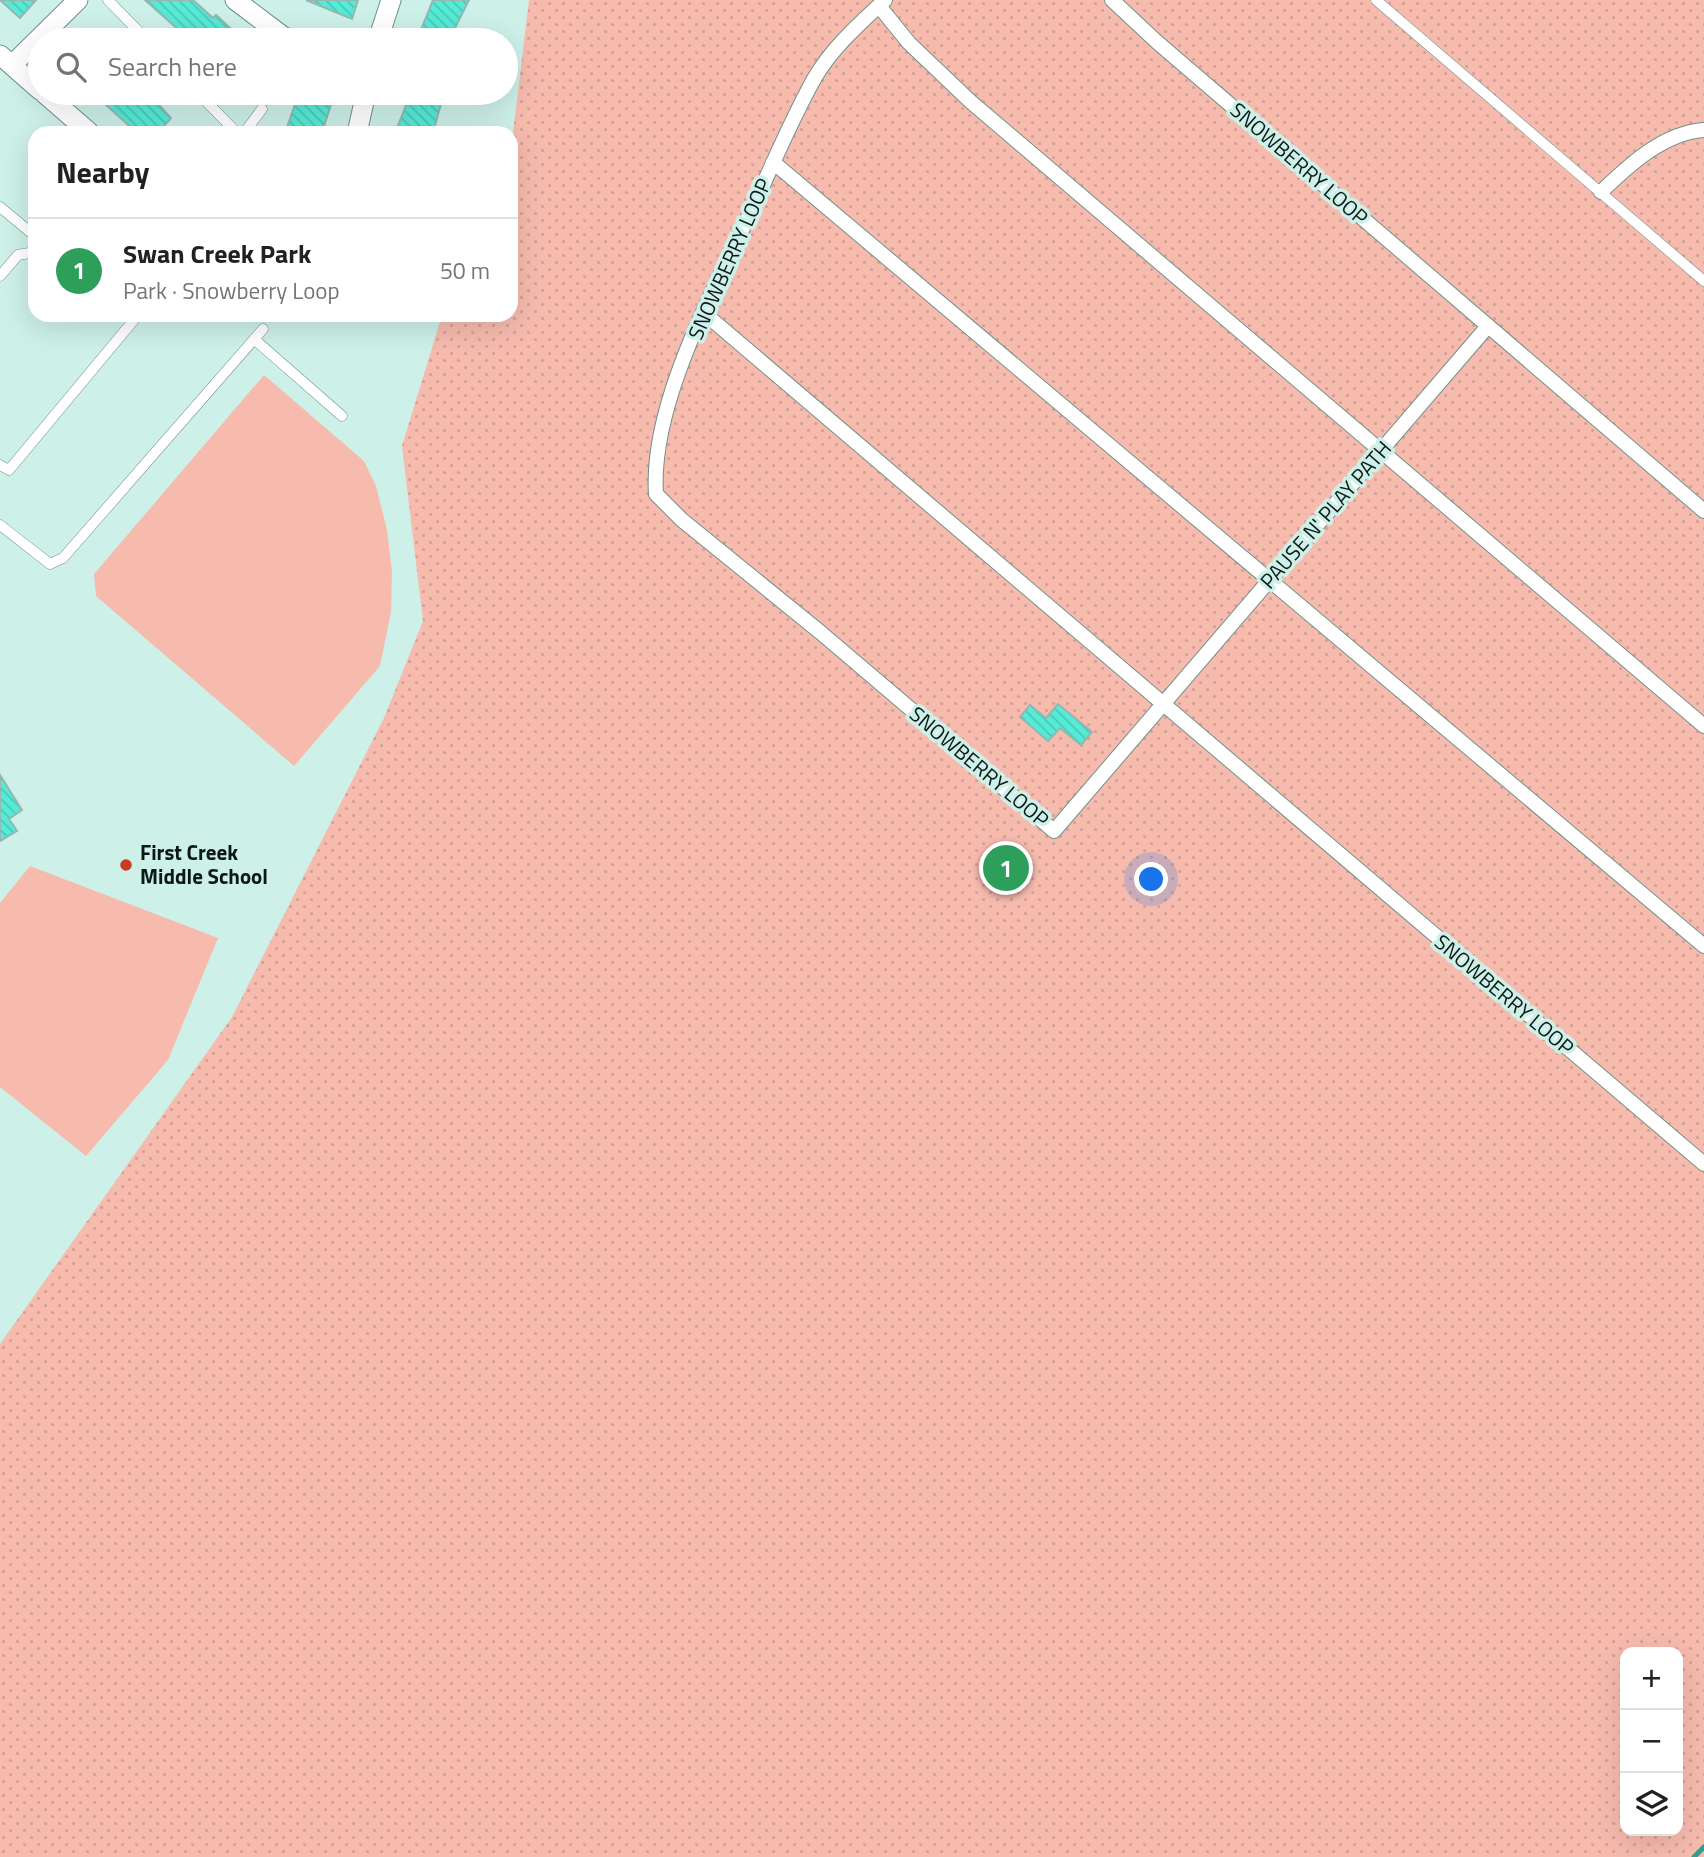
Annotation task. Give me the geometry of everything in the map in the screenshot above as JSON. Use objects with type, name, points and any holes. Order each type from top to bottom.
[{"type":"street","points":[[44,28],[78,0]]},
{"type":"street","points":[[235,0],[272,28]]},
{"type":"street","points":[[383,28],[391,0]]},
{"type":"street","name":"SNOWBERRY LOOP","points":[[1112,0],[1157,42],[1704,511]]},
{"type":"street","points":[[882,3],[946,80],[1704,726]]},
{"type":"street","name":"SNOWBERRY LOOP","points":[[882,3],[850,34],[815,77],[704,313],[672,395],[655,480],[656,494],[682,520],[820,632],[1054,831],[1163,704],[1702,1160]]},
{"type":"street","points":[[28,42],[6,60],[28,79]]},
{"type":"street","points":[[58,105],[82,126]]},
{"type":"street","points":[[359,126],[363,105]]},
{"type":"street","points":[[1601,192],[1639,156],[1671,140],[1704,130]]},
{"type":"street","points":[[774,162],[1704,946]]},
{"type":"street","points":[[704,313],[1163,704]]},
{"type":"street","name":"PAUSE N' PLAY PATH","points":[[1163,704],[1488,326]]},
{"type":"lane","points":[[108,0],[135,28]]},
{"type":"lane","points":[[1376,0],[1704,281]]},
{"type":"lane","points":[[210,105],[230,126]]},
{"type":"lane","points":[[249,126],[262,109]]},
{"type":"lane","points":[[0,207],[28,230]]},
{"type":"lane","points":[[0,276],[18,255],[28,253]]},
{"type":"lane","points":[[0,464],[9,470],[132,322]]},
{"type":"lane","points":[[0,525],[50,565],[63,558],[263,329]]},
{"type":"lane","points":[[254,339],[342,416]]},
{"type":"shaded area","points":[[529,0],[1704,0],[1704,1857],[0,1857],[0,1344],[232,1017],[384,718],[423,621],[402,446],[440,322],[518,322],[518,126],[514,126]]},
{"type":"shaded area","points":[[264,375],[364,461],[376,486],[387,530],[392,572],[391,612],[380,666],[294,766],[96,596],[94,574]]},
{"type":"shaded area","points":[[30,866],[218,938],[168,1060],[86,1156],[0,1087],[0,903]]},
{"type":"building","points":[[0,0],[36,0],[20,18]]},
{"type":"building","points":[[145,0],[193,0],[213,18],[216,15],[230,28],[176,28]]},
{"type":"building","points":[[306,0],[358,0],[352,19]]},
{"type":"building","points":[[433,0],[469,0],[455,28],[422,28]]},
{"type":"building","points":[[106,105],[159,105],[171,118],[164,126],[129,126]]},
{"type":"building","points":[[295,105],[331,105],[324,126],[287,126]]},
{"type":"building","points":[[406,105],[441,105],[435,126],[398,126]]},
{"type":"building","points":[[1058,704],[1092,732],[1081,745],[1060,728],[1048,741],[1020,717],[1030,705],[1046,718]]},
{"type":"building","points":[[0,775],[22,810],[9,819],[17,831],[0,841]]},
{"type":"waterway","points":[[1694,1857],[1704,1847]]},
{"type":"place","name":"First Creek Middle School","points":[[126,865]]},
{"type":"place","name":"Swan Creek Park","points":[[1006,868]]}]
